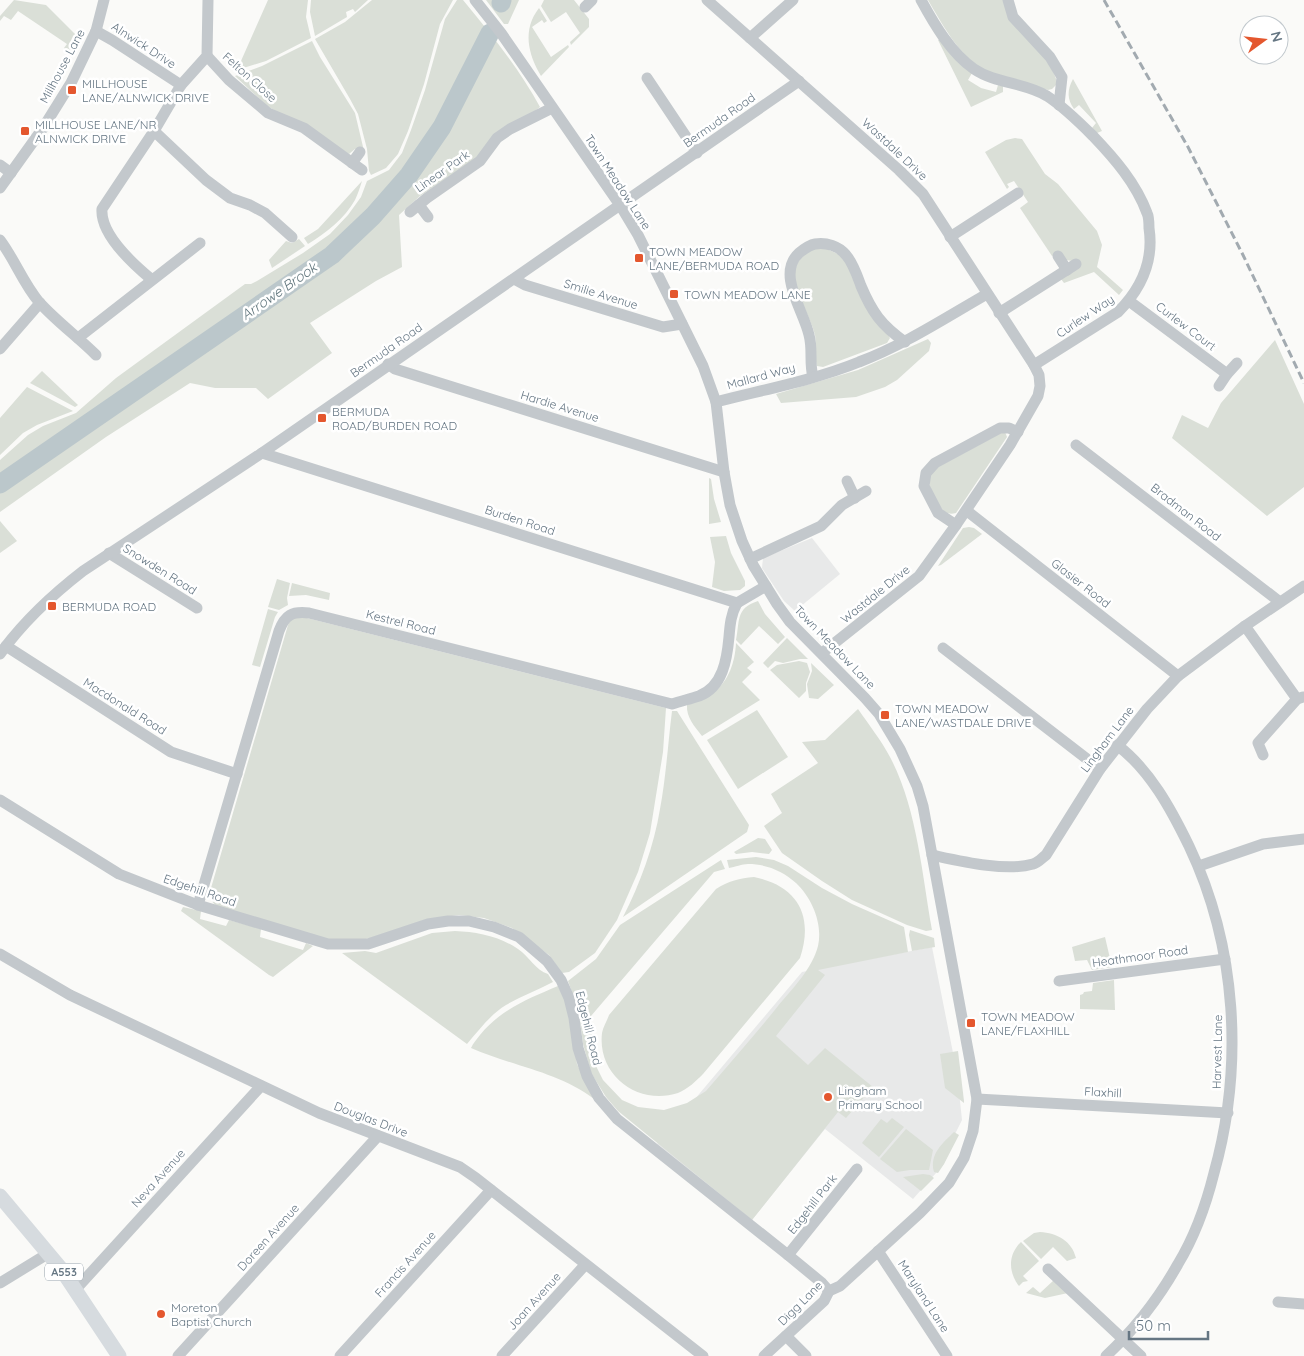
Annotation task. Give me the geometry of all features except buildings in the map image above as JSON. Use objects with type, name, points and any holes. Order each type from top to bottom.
[{"type":"main road","name":"A553","points":[[0,1196],[50,1253],[76,1289],[119,1356]]},
{"type":"street","name":"Millhouse Lane","points":[[0,188],[43,128],[71,83],[96,31],[104,0]]},
{"type":"street","points":[[180,86],[207,56],[208,0]]},
{"type":"street","name":"Town Meadow Lane","points":[[474,0],[501,33],[620,205],[638,235],[703,366],[716,402],[724,472],[730,505],[750,559],[790,622],[874,709],[900,749],[917,786],[923,806],[977,1099],[973,1131],[964,1158],[957,1171],[949,1183],[920,1213],[878,1251]]},
{"type":"street","name":"Wastdale Drive","points":[[707,0],[899,170],[923,194],[1039,375],[1040,386],[1038,396],[1018,432],[967,511],[919,576],[822,654]]},
{"type":"street","points":[[750,38],[793,0]]},
{"type":"street","name":"Curlew Way","points":[[921,0],[947,43],[973,68],[997,80],[1037,91],[1059,105],[1113,156],[1132,184],[1147,214],[1152,244],[1145,274],[1129,301],[1118,312],[1034,365]]},
{"type":"street","points":[[1008,0],[1014,17],[1050,57],[1062,77],[1059,105]]},
{"type":"street","name":"Alnwick Drive","points":[[96,31],[180,86],[154,131],[102,209],[101,218],[104,226],[136,266],[151,279]]},
{"type":"street","name":"Felton Close","points":[[207,56],[229,80],[268,112],[304,128],[362,170]]},
{"type":"street","points":[[647,78],[697,153]]},
{"type":"street","name":"Bermuda Road","points":[[3,650],[28,618],[58,591],[109,553],[262,453],[799,81]]},
{"type":"street","name":"Linear Park","points":[[428,217],[414,208],[475,165],[497,138],[510,129],[552,108]]},
{"type":"street","points":[[154,131],[206,180],[230,198],[265,213],[292,237]]},
{"type":"street","points":[[352,163],[360,152]]},
{"type":"street","points":[[0,165],[11,173]]},
{"type":"street","points":[[950,237],[1018,193]]},
{"type":"street","points":[[0,240],[9,252],[24,281],[40,303],[96,356]]},
{"type":"street","points":[[78,338],[151,279],[200,243]]},
{"type":"street","name":"Mallard Way","points":[[812,377],[810,369],[812,348],[809,334],[790,276],[791,265],[797,255],[805,248],[815,244],[826,244],[836,247],[845,253],[851,262],[872,311],[886,328],[904,342]]},
{"type":"street","points":[[1000,313],[1072,267],[1058,256]]},
{"type":"street","name":"Smilie Avenue","points":[[514,279],[526,285],[663,327],[682,324]]},
{"type":"street","name":"Mallard Way","points":[[716,402],[812,377],[860,362],[904,342],[986,294]]},
{"type":"street","name":"Curlew Court","points":[[1129,301],[1227,374]]},
{"type":"street","points":[[0,349],[40,303]]},
{"type":"street","points":[[1219,386],[1237,363]]},
{"type":"street","name":"Hardie Avenue","points":[[388,364],[396,369],[724,472]]},
{"type":"street","points":[[956,525],[938,512],[924,486],[926,473],[935,463],[1000,428],[1009,428],[1018,432]]},
{"type":"street","name":"Bradman Road","points":[[1076,445],[1280,602]]},
{"type":"street","name":"Burden Road","points":[[262,453],[737,603]]},
{"type":"street","points":[[847,481],[855,498]]},
{"type":"street","points":[[750,559],[821,526],[842,505],[866,491]]},
{"type":"street","name":"Glasier Road","points":[[967,511],[1178,676]]},
{"type":"street","name":"Snowden Road","points":[[109,553],[197,608]]},
{"type":"street","points":[[737,603],[766,586]]},
{"type":"street","name":"Lingham Lane","points":[[932,855],[977,864],[1005,866],[1035,864],[1046,855],[1117,745],[1178,676],[1245,626],[1304,586]]},
{"type":"street","name":"Kestrel Road","points":[[198,905],[279,631],[283,620],[290,614],[298,612],[309,613],[672,704],[700,696],[711,688],[722,674],[727,658],[731,614],[737,603]]},
{"type":"street","points":[[1245,626],[1300,698],[1258,743],[1263,755]]},
{"type":"street","points":[[943,648],[1100,769]]},
{"type":"street","name":"Macdonald Road","points":[[3,650],[171,752],[237,774]]},
{"type":"street","name":"Harvest Lane","points":[[1106,1356],[1124,1340],[1154,1302],[1179,1263],[1197,1227],[1220,1153],[1228,1113],[1231,1080],[1232,1021],[1225,959],[1217,924],[1199,866],[1163,798],[1131,755],[1117,745]]},
{"type":"street","name":"Edgehill Road","points":[[0,800],[119,874],[198,905],[328,944],[368,944],[428,924],[448,921],[469,921],[494,927],[519,937],[547,961],[561,980],[569,998],[578,1048],[587,1076],[600,1098],[617,1119],[788,1255],[829,1291]]},
{"type":"street","points":[[1199,866],[1263,844],[1304,839]]},
{"type":"street","name":"Douglas Drive","points":[[0,954],[70,995],[319,1113],[460,1168],[491,1190],[703,1356]]},
{"type":"street","name":"Heathmoor Road","points":[[1059,981],[1225,959]]},
{"type":"street","name":"Neva Avenue","points":[[76,1289],[261,1086]]},
{"type":"street","name":"Flaxhill","points":[[977,1099],[1228,1113]]},
{"type":"street","name":"Doreen Avenue","points":[[178,1356],[378,1136]]},
{"type":"street","name":"Edgehill Park","points":[[788,1255],[857,1169]]},
{"type":"street","name":"Francis Avenue","points":[[340,1356],[491,1190]]},
{"type":"street","name":"Digg Lane","points":[[764,1356],[824,1301],[829,1291],[840,1286],[878,1251]]},
{"type":"street","name":"Maryland Lane","points":[[878,1251],[947,1356]]},
{"type":"street","points":[[0,1283],[50,1253]]},
{"type":"street","name":"Joan Avenue","points":[[502,1356],[585,1265]]},
{"type":"street","points":[[1048,1269],[1141,1356]]},
{"type":"street","points":[[1278,1302],[1304,1304]]},
{"type":"street","points":[[786,1336],[806,1356]]},
{"type":"shaded area","points":[[14,0],[46,5],[81,40],[73,57],[64,48],[67,44],[18,11],[11,20],[4,16],[0,21],[0,16]]},
{"type":"shaded area","points":[[268,0],[308,0],[306,17],[311,38],[266,61],[237,70]]},
{"type":"shaded area","points":[[311,0],[368,0],[355,12],[353,9],[346,12],[347,17],[315,36],[310,12]]},
{"type":"shaded area","points":[[372,0],[453,0],[440,24],[424,84],[398,154],[386,168],[371,175],[367,149],[358,114],[315,39],[345,22]]},
{"type":"shaded area","points":[[457,0],[463,0],[494,39],[514,65],[540,107],[473,161],[420,196],[399,215],[402,267],[376,281],[310,323],[332,353],[268,399],[256,388],[215,388],[190,383],[106,437],[0,512],[0,460],[28,435],[43,426],[76,413],[116,378],[245,284],[257,281],[330,234],[348,215],[361,197],[367,181],[389,170],[402,153],[425,90],[445,19]]},
{"type":"shaded area","points":[[486,0],[519,0],[508,24],[504,24]]},
{"type":"shaded area","points":[[544,0],[574,0],[589,19],[589,27],[571,45],[570,42],[580,33],[566,12],[551,22],[541,6]]},
{"type":"shaded area","points":[[928,0],[1003,0],[1043,54],[1055,76],[1057,84],[1048,90],[1007,79],[982,68],[972,61],[955,43]]},
{"type":"shaded area","points":[[539,8],[547,21],[544,23],[542,20],[532,27],[551,57],[568,45],[569,47],[541,76],[530,51],[529,42],[530,25]]},
{"type":"shaded area","points":[[938,40],[972,73],[968,80],[981,88],[996,92],[998,85],[1003,86],[1003,92],[971,107]]},
{"type":"shaded area","points":[[312,41],[355,113],[364,151],[355,149],[349,154],[267,106],[235,76],[262,66]]},
{"type":"shaded area","points":[[1073,79],[1102,131],[1097,133],[1092,128],[1096,123],[1079,105],[1074,109],[1070,102],[1069,94]]},
{"type":"shaded area","points":[[1022,139],[1045,174],[1058,184],[1097,231],[1102,245],[1097,267],[1123,290],[1119,295],[1094,272],[1064,283],[1061,279],[1072,261],[1066,260],[1059,252],[1052,256],[1020,208],[1028,202],[1014,181],[1007,184],[1009,187],[1007,189],[985,152],[1006,140]]},
{"type":"shaded area","points":[[362,181],[355,200],[346,213],[328,230],[308,244],[304,238],[318,229]]},
{"type":"shaded area","points":[[299,239],[305,246],[272,268],[269,260],[286,241],[292,243]]},
{"type":"shaded area","points":[[816,248],[825,248],[842,256],[890,338],[887,343],[823,367],[817,366],[815,335],[801,299],[795,276],[797,265],[803,256]]},
{"type":"shaded area","points":[[928,339],[931,343],[929,351],[897,380],[885,387],[856,397],[781,403],[776,394],[858,370]]},
{"type":"shaded area","points":[[1275,340],[1304,404],[1304,487],[1267,516],[1172,438],[1182,415],[1208,428],[1221,403]]},
{"type":"shaded area","points":[[42,371],[78,405],[75,407],[30,383]]},
{"type":"shaded area","points":[[27,387],[73,411],[37,425],[23,433],[0,455],[0,418]]},
{"type":"shaded area","points":[[1005,432],[1007,437],[956,513],[951,514],[942,510],[931,490],[929,477],[931,473],[936,468]]},
{"type":"shaded area","points":[[709,478],[711,479],[714,499],[721,522],[709,524]]},
{"type":"shaded area","points":[[0,521],[17,541],[0,553]]},
{"type":"shaded area","points":[[969,527],[982,534],[938,566],[963,528]]},
{"type":"shaded area","points":[[726,536],[731,553],[745,581],[745,586],[740,590],[724,591],[712,587],[715,562],[710,537]]},
{"type":"shaded area","points":[[812,538],[840,574],[795,611],[784,601],[762,568],[763,558]]},
{"type":"shaded area","points":[[277,579],[290,583],[287,598],[288,605],[279,610],[268,607]]},
{"type":"shaded area","points":[[292,583],[330,593],[329,600],[306,595],[289,596]]},
{"type":"shaded area","points":[[758,601],[765,614],[785,637],[778,644],[759,626],[741,645],[736,640],[742,612],[745,608]]},
{"type":"shaded area","points":[[268,609],[278,612],[260,667],[252,665]]},
{"type":"shaded area","points":[[299,616],[666,708],[663,752],[650,833],[638,872],[617,920],[595,953],[569,972],[562,973],[549,955],[512,928],[484,918],[459,915],[424,920],[377,937],[354,941],[330,940],[216,906],[209,898],[211,888],[288,625],[292,618]]},
{"type":"shaded area","points":[[787,638],[808,659],[783,663],[775,661],[768,668],[763,663]]},
{"type":"shaded area","points":[[736,643],[754,662],[747,668],[752,672],[742,682],[760,700],[702,736],[689,718],[687,705],[710,695],[723,683],[733,664]]},
{"type":"shaded area","points":[[799,661],[807,663],[810,672],[806,683],[806,691],[799,698],[770,670],[777,665]]},
{"type":"shaded area","points":[[811,663],[834,685],[818,699],[809,698],[807,684],[812,671]]},
{"type":"shaded area","points":[[858,709],[890,757],[907,798],[913,819],[932,930],[926,931],[907,925],[852,900],[782,853],[764,826],[782,813],[771,794],[818,763],[802,742],[825,740]]},
{"type":"shaded area","points":[[757,710],[788,757],[738,789],[707,740]]},
{"type":"shaded area","points":[[672,711],[677,711],[749,825],[747,832],[623,917],[641,878],[654,837],[664,785]]},
{"type":"shaded area","points":[[758,838],[765,839],[772,850],[769,854],[752,852],[736,854],[734,852]]},
{"type":"shaded area","points":[[756,857],[774,860],[788,866],[822,888],[852,904],[904,927],[908,952],[818,970],[825,975],[776,1036],[808,1065],[825,1048],[873,1087],[846,1118],[838,1112],[752,1220],[618,1111],[606,1097],[591,1073],[583,1044],[579,1012],[568,981],[596,959],[620,925],[721,860],[725,869],[714,872],[591,1016],[594,1062],[603,1080],[622,1100],[638,1107],[664,1110],[687,1103],[706,1091],[801,978],[811,963],[818,946],[819,929],[815,912],[807,896],[796,883],[780,872],[761,865],[746,864],[729,868],[727,860]]},
{"type":"shaded area","points":[[754,877],[769,881],[782,888],[799,905],[805,929],[800,958],[695,1082],[678,1093],[663,1096],[635,1091],[614,1074],[606,1062],[602,1048],[602,1033],[609,1015],[716,889],[734,880]]},
{"type":"shaded area","points":[[183,907],[201,911],[200,919],[226,926],[229,920],[261,929],[260,937],[303,950],[306,943],[313,946],[273,977],[181,911]]},
{"type":"shaded area","points":[[910,930],[934,938],[935,947],[912,951]]},
{"type":"shaded area","points":[[455,931],[488,936],[511,945],[522,952],[540,970],[548,974],[553,982],[506,1005],[485,1023],[467,1044],[342,953],[365,951],[376,953],[432,933]]},
{"type":"shaded area","points":[[1105,937],[1112,967],[1092,970],[1087,960],[1075,961],[1072,947]]},
{"type":"shaded area","name":"Lingham Primary School","points":[[932,947],[957,1073],[962,1120],[944,1164],[913,1199],[825,1129],[752,1220],[657,1144],[802,972]]},
{"type":"shaded area","points":[[1114,980],[1115,1010],[1080,1009],[1080,995],[1084,992],[1092,991],[1093,983]]},
{"type":"shaded area","points":[[558,986],[565,1000],[570,1019],[577,1064],[594,1099],[566,1082],[471,1048],[488,1026],[506,1011]]},
{"type":"shaded area","points":[[958,1051],[964,1103],[945,1088],[940,1054]]},
{"type":"shaded area","points":[[892,1118],[904,1127],[879,1157],[862,1143],[881,1119],[887,1123]]},
{"type":"shaded area","points":[[906,1129],[933,1150],[929,1170],[897,1172],[880,1159]]},
{"type":"shaded area","points":[[954,1132],[959,1135],[938,1173],[934,1172],[933,1160],[935,1154]]},
{"type":"shaded area","points":[[923,1174],[934,1178],[921,1191],[903,1177]]},
{"type":"shaded area","points":[[1034,1233],[1052,1234],[1063,1239],[1071,1247],[1076,1258],[1067,1261],[1053,1247],[1041,1259],[1023,1241]]},
{"type":"shaded area","points":[[1021,1242],[1039,1261],[1023,1276],[1028,1281],[1023,1282],[1019,1286],[1015,1281],[1011,1263],[1014,1252]]},
{"type":"shaded area","points":[[1054,1280],[1068,1293],[1045,1298],[1026,1293],[1033,1287],[1040,1293]]},
{"type":"waterway","name":"Arrowe Brook","points":[[0,484],[332,255],[373,216],[409,175],[442,127],[490,33]]},
{"type":"railway","points":[[1104,0],[1188,147],[1243,255],[1304,383]]},
{"type":"place","name":"MILLHOUSE LANE/ALNWICK DRIVE","points":[[72,90]]},
{"type":"place","name":"MILLHOUSE LANE/NR ALNWICK DRIVE","points":[[25,131]]},
{"type":"place","name":"TOWN MEADOW LANE/BERMUDA ROAD","points":[[639,258]]},
{"type":"place","name":"TOWN MEADOW LANE","points":[[674,294]]},
{"type":"place","name":"BERMUDA ROAD/BURDEN ROAD","points":[[322,418]]},
{"type":"place","name":"BERMUDA ROAD","points":[[52,606]]},
{"type":"place","name":"TOWN MEADOW LANE/WASTDALE DRIVE","points":[[885,715]]},
{"type":"place","name":"TOWN MEADOW LANE/FLAXHILL","points":[[971,1023]]},
{"type":"place","name":"Lingham Primary School","points":[[828,1097]]},
{"type":"place","name":"Moreton Baptist Church","points":[[161,1314]]}]
